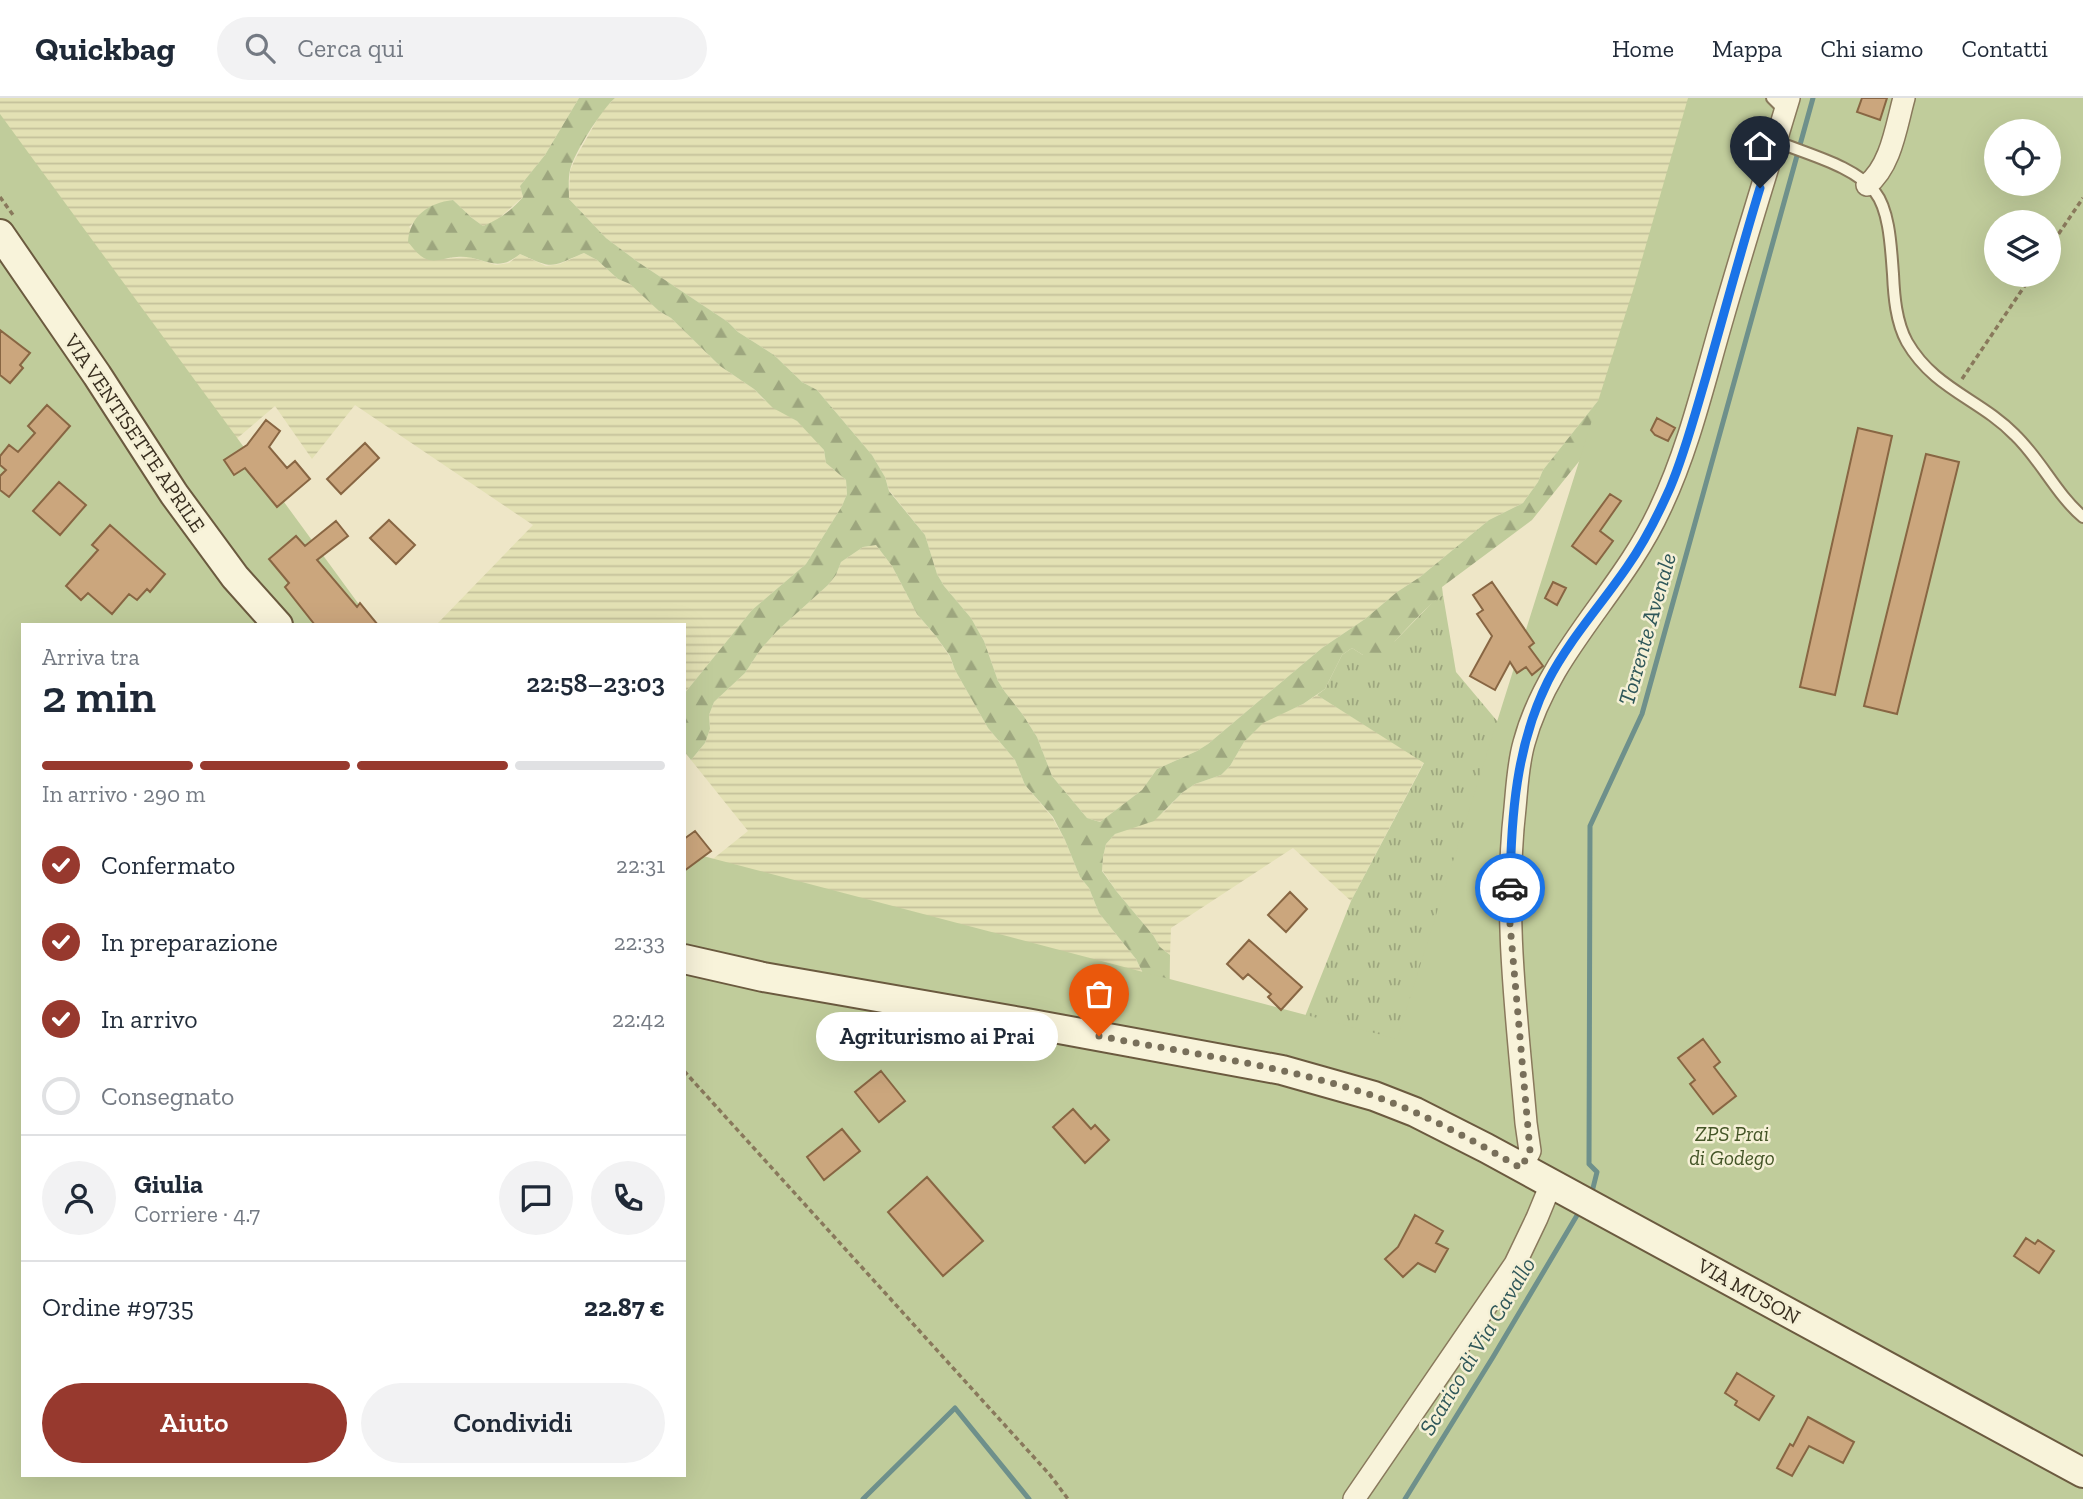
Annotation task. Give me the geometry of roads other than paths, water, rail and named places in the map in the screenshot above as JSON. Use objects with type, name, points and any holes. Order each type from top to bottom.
[{"type":"main road","name":"VIA VENTISETTE APRILE","points":[[0,234],[97,375],[174,494],[235,577],[276,623]]},
{"type":"main road","name":"VIA MUSON","points":[[686,959],[763,977],[1282,1070],[1374,1096],[1415,1112],[1521,1168],[2083,1473]]},
{"type":"street","points":[[1867,185],[1879,174],[1905,98]]},
{"type":"street","points":[[1521,1168],[1530,1151],[1510,924],[1511,840],[1523,744],[1549,679],[1629,564],[1671,486],[1753,211],[1781,143],[1782,102]]},
{"type":"street","points":[[1354,1499],[1515,1264],[1551,1184]]},
{"type":"lane","points":[[1781,143],[1835,165],[1875,192],[1885,212],[1896,307],[1906,340],[1922,363],[1950,388],[2013,432],[2083,517]]},
{"type":"waterway","name":"Torrente Avenale","points":[[1592,1192],[1597,1172],[1589,1164],[1590,826],[1642,714],[1813,98]]},
{"type":"waterway","name":"Scarico di Via Cavallo","points":[[1405,1499],[1579,1212]]},
{"type":"waterway","name":"Scarico di Via Cavallo","points":[[863,1499],[955,1408],[1029,1499]]},
{"type":"place","name":"Agriturismo ai Prai","points":[[1099,1036]]},
{"type":"park label","name":"ZPS Prai di Godego","points":[[1732,1145]]}]
